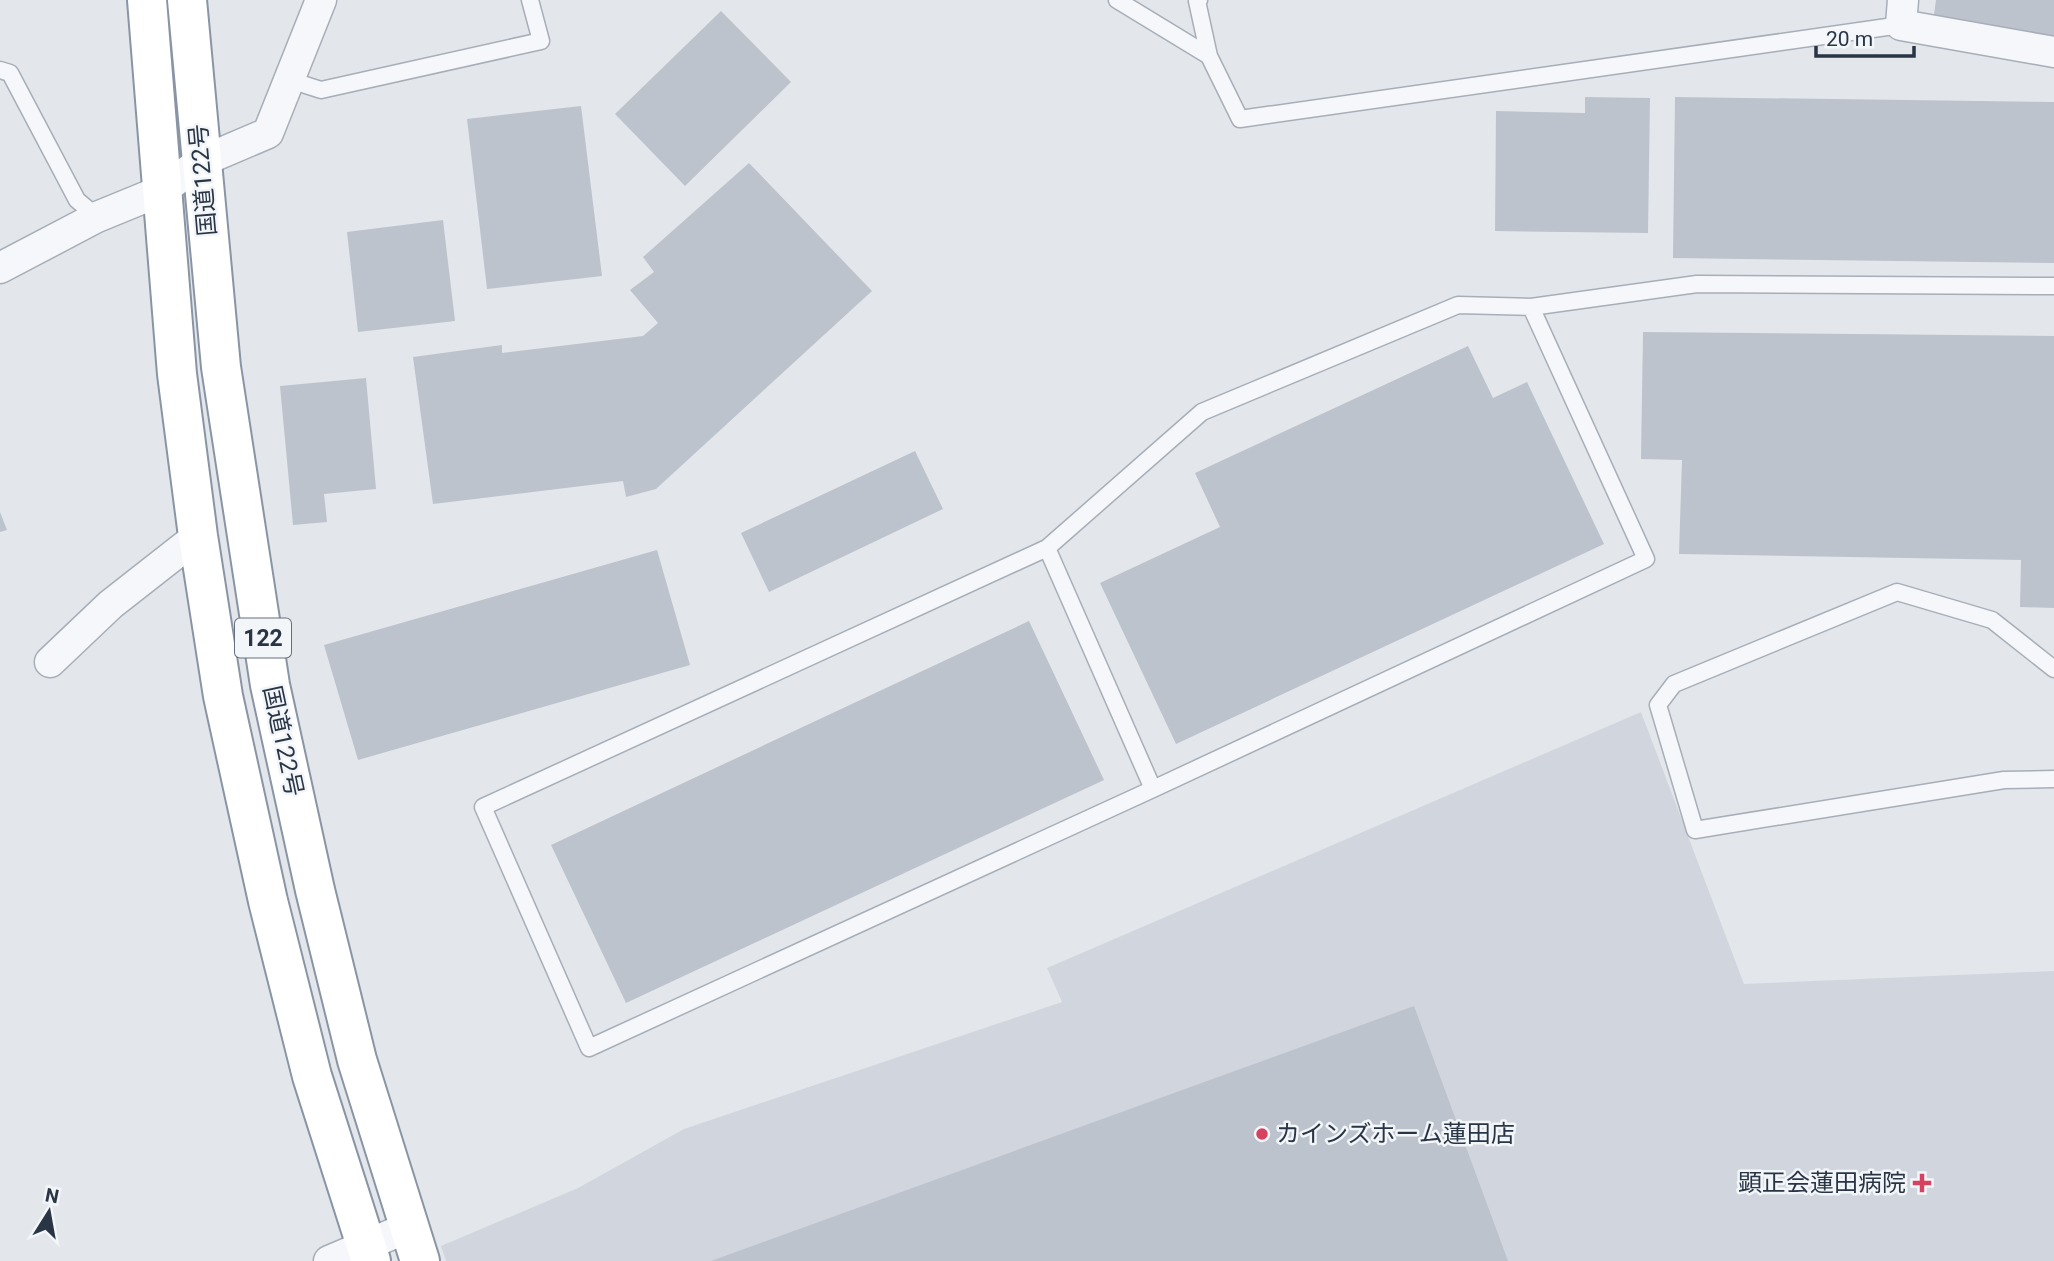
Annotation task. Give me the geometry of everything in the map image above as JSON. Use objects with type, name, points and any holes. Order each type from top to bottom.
[{"type":"highway","name":"国道122号","points":[[147,0],[177,374],[198,536],[223,696],[268,901],[312,1076],[369,1253]]},
{"type":"highway","name":"国道122号","points":[[187,0],[221,367],[271,685],[315,890],[354,1047],[414,1244]]},
{"type":"street","points":[[0,268],[97,217],[163,190],[201,162],[268,133],[321,0]]},
{"type":"street","points":[[1902,13],[2054,52]]},
{"type":"street","points":[[50,662],[110,605],[198,536]]},
{"type":"street","points":[[329,1261],[414,1244]]},
{"type":"lane","points":[[289,80],[321,90],[541,41],[530,0]]},
{"type":"lane","points":[[1117,0],[1209,56]]},
{"type":"lane","points":[[1199,0],[1209,56],[1240,119],[1902,13]]},
{"type":"lane","points":[[0,70],[10,73],[77,200],[97,217]]},
{"type":"lane","points":[[1531,307],[1646,559],[589,1048],[484,807],[1047,548],[1202,412],[1458,305],[1531,307],[1697,284],[2054,286]]},
{"type":"lane","points":[[1047,548],[1153,789]]},
{"type":"lane","points":[[2054,669],[1992,620],[1897,592],[1674,684],[1658,705],[1695,830],[2004,780],[2054,779]]},
{"type":"shaded area","points":[[1641,712],[1744,984],[2054,971],[2054,1261],[446,1261],[441,1246],[578,1188],[684,1129],[1062,1002],[1047,968]]},
{"type":"building","points":[[1936,0],[2054,0],[2054,41],[1933,22]]},
{"type":"building","points":[[721,11],[791,82],[685,186],[615,114]]},
{"type":"building","points":[[1585,97],[1650,98],[1648,233],[1495,231],[1496,111],[1585,113]]},
{"type":"building","points":[[1675,97],[2054,102],[2054,263],[1673,258]]},
{"type":"building","points":[[581,106],[602,276],[487,289],[467,119]]},
{"type":"building","points":[[749,163],[872,291],[656,489],[626,497],[623,481],[433,504],[413,357],[502,345],[502,353],[643,336],[658,323],[630,290],[654,272],[643,257]]},
{"type":"building","points":[[443,220],[455,321],[358,332],[347,232]]},
{"type":"building","points":[[1643,332],[2054,336],[2054,608],[2020,607],[2021,560],[1679,554],[1682,460],[1641,459]]},
{"type":"building","points":[[1468,346],[1493,398],[1527,382],[1604,544],[1176,744],[1100,583],[1220,527],[1195,473]]},
{"type":"building","points":[[366,378],[376,489],[324,494],[327,522],[293,525],[280,386]]},
{"type":"building","points":[[915,451],[943,509],[769,592],[741,533]]},
{"type":"building","points":[[0,512],[7,530],[0,532]]},
{"type":"building","points":[[657,550],[690,665],[358,760],[324,645]]},
{"type":"building","points":[[1029,621],[1104,780],[626,1003],[551,845]]},
{"type":"building","name":"カインズホーム蓮田店","points":[[1414,1006],[1508,1261],[711,1261]]},
{"type":"place","name":"カインズホーム蓮田店","points":[[1262,1134]]},
{"type":"place","name":"顕正会蓮田病院","points":[[1922,1183]]}]
